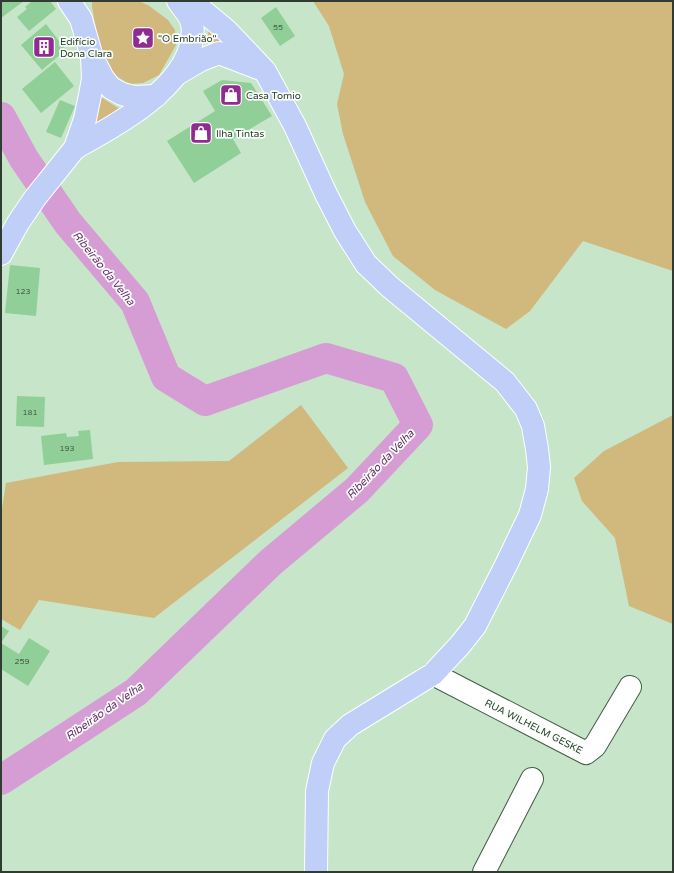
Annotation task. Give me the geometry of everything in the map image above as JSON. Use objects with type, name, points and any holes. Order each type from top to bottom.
[{"type":"main road","points":[[70,1],[82,10],[92,57],[93,79],[85,119],[75,148]]},
{"type":"main road","points":[[178,1],[203,11],[227,31],[265,71],[295,126],[326,194],[345,231],[366,264],[390,288],[505,382],[526,409],[533,426],[540,467],[537,489],[530,515],[475,626],[460,645],[433,674],[350,725],[335,739],[323,763],[317,791],[316,872]]},
{"type":"main road","points":[[1,254],[18,223],[35,198],[75,148],[119,123],[156,96],[177,74],[191,50],[193,34],[191,19],[178,1]]},
{"type":"main road","points":[[177,74],[201,60],[219,53],[265,71]]},
{"type":"main road","points":[[92,57],[103,78],[111,88],[122,94],[134,97],[156,96]]},
{"type":"street","name":"RUA WILHELM GESKE","points":[[433,674],[586,753],[595,746],[630,687]]},
{"type":"street","points":[[484,872],[532,779]]},
{"type":"shaded area","points":[[92,1],[138,1],[148,5],[168,20],[175,30],[176,45],[159,75],[143,83],[130,84],[119,78],[108,69],[101,56]]},
{"type":"shaded area","points":[[313,1],[673,1],[673,271],[583,241],[530,311],[506,329],[435,290],[393,256],[365,202],[343,134],[337,104],[344,74],[329,26]]},
{"type":"shaded area","points":[[209,26],[227,45],[207,43]]},
{"type":"shaded area","points":[[98,95],[121,110],[85,135]]},
{"type":"shaded area","points":[[301,405],[348,468],[154,618],[39,600],[20,630],[1,619],[1,515],[6,483],[118,462],[229,461]]},
{"type":"shaded area","points":[[673,415],[673,624],[629,606],[615,538],[582,501],[574,478],[604,451]]},
{"type":"building","points":[[1,1],[24,1],[1,18]]},
{"type":"building","points":[[32,1],[50,1],[56,9],[29,31],[17,17],[27,9],[25,7]]},
{"type":"building","points":[[276,7],[295,36],[280,46],[261,18]]},
{"type":"building","name":"Edifício Dona Clara","points":[[46,24],[66,50],[42,70],[21,45]]},
{"type":"building","points":[[55,62],[74,86],[41,113],[22,89]]},
{"type":"building","points":[[222,80],[251,83],[272,116],[233,139],[241,153],[194,183],[167,141],[215,111],[203,91]]},
{"type":"building","points":[[60,100],[75,106],[61,138],[46,132]]},
{"type":"building","points":[[10,265],[40,268],[36,316],[5,313]]},
{"type":"building","points":[[17,396],[45,397],[44,427],[16,426]]},
{"type":"building","points":[[90,430],[93,459],[44,465],[41,436],[66,433],[67,437],[79,436],[78,431]]},
{"type":"building","points":[[1,626],[9,631],[1,643]]},
{"type":"building","points":[[29,638],[50,651],[28,686],[1,669],[1,643],[19,654]]},
{"type":"waterway","name":"Ribeirão da Velha","points":[[1,117],[24,159],[68,223],[135,302],[166,377],[205,401],[326,358],[394,378],[418,425],[357,490],[271,562],[136,692],[1,780]]},
{"type":"place","name":"\"O Embrião\"","points":[[143,38]]},
{"type":"place","name":"Edifício Dona Clara","points":[[44,47]]},
{"type":"place","name":"Casa Tomio","points":[[231,95]]},
{"type":"place","name":"Ilha Tintas","points":[[201,133]]}]
